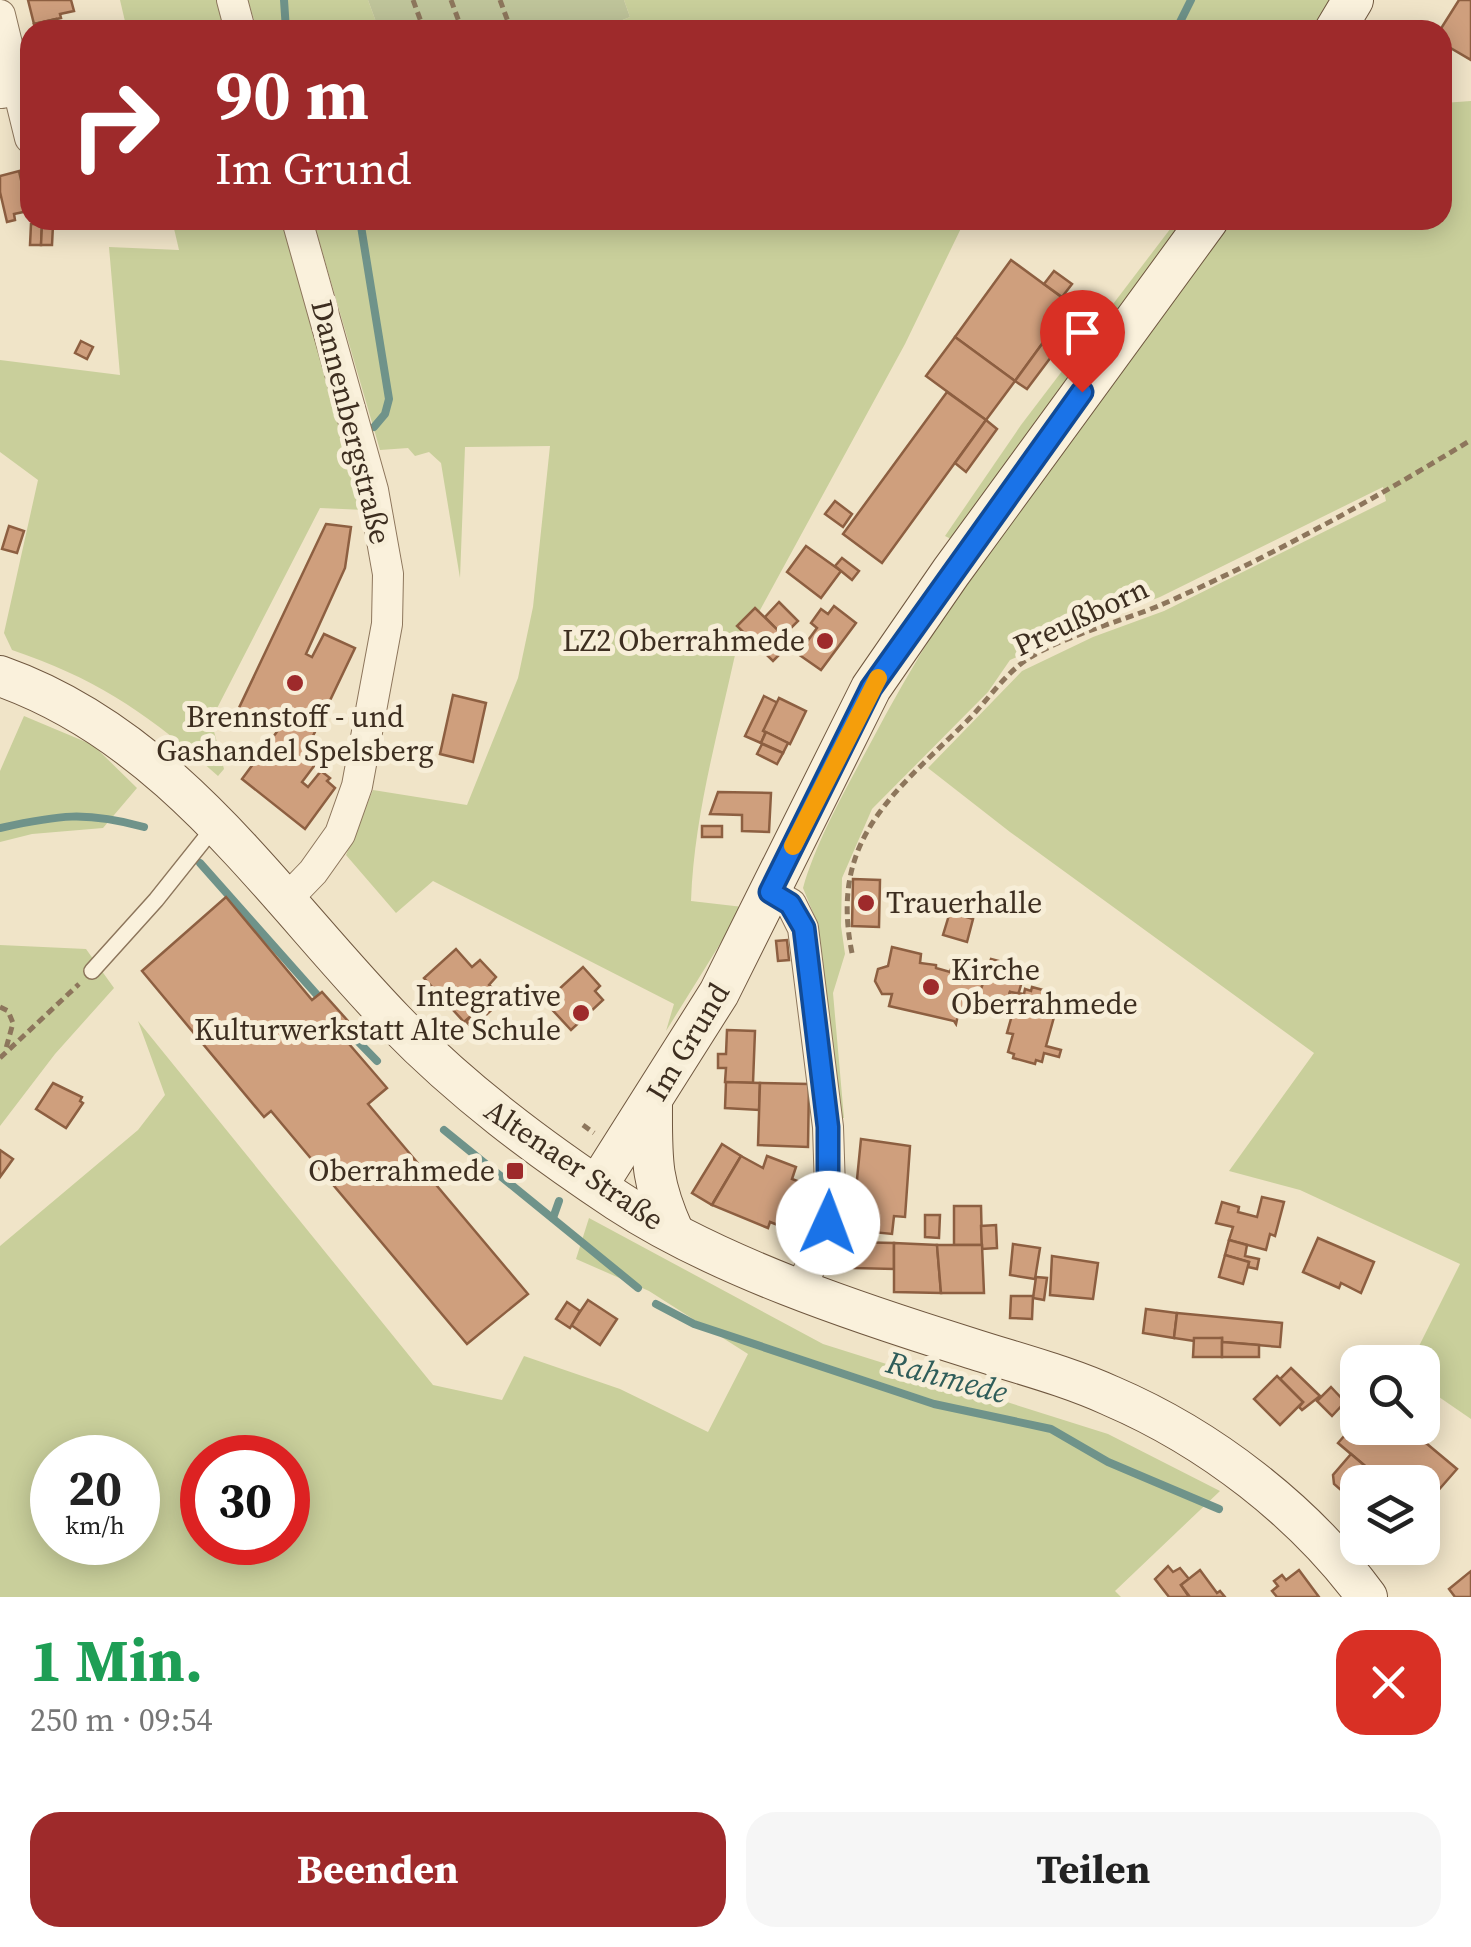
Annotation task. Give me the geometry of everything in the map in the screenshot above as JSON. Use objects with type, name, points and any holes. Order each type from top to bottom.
[{"type":"main road","name":"Im Grund","points":[[598,1186],[719,993],[871,688],[1201,230]]},
{"type":"main road","name":"Altenaer Straße","points":[[0,676],[70,706],[133,748],[217,822],[396,1023],[484,1105],[598,1186],[674,1233],[801,1289],[1114,1396],[1213,1451],[1340,1560],[1367,1597]]},
{"type":"main road","points":[[652,1102],[652,1169],[658,1198],[674,1233]]},
{"type":"street","points":[[0,15],[9,91],[20,116]]},
{"type":"street","name":"Dannenbergstraße","points":[[285,901],[322,862],[340,834],[357,786],[387,624],[388,574],[373,490],[300,230]]},
{"type":"street","points":[[770,892],[790,904],[804,928],[828,1127],[828,1223],[801,1289]]},
{"type":"lane","points":[[92,972],[156,900],[217,822]]},
{"type":"path","name":"Preußborn","points":[[852,953],[846,924],[847,879],[876,812],[1018,666],[1056,646],[1162,605],[1385,493],[1471,440]]},
{"type":"path","points":[[3,1055],[92,972]]},
{"type":"path","points":[[0,1007],[8,1011],[13,1023],[3,1055]]},
{"type":"green space","points":[[120,0],[218,0],[224,20],[125,20]]},
{"type":"green space","points":[[248,0],[368,0],[375,20],[254,20]]},
{"type":"green space","points":[[368,0],[624,0],[630,17],[623,20],[375,20]]},
{"type":"green space","points":[[624,0],[1340,0],[1328,20],[623,20],[630,17]]},
{"type":"green space","points":[[1471,101],[1471,1419],[1440,1398],[1440,1345],[1420,1345],[1460,1264],[1300,1190],[1229,1171],[1314,1053],[928,768],[1022,671],[1093,637],[1164,611],[1386,501],[1383,487],[1160,597],[1010,660],[988,692],[872,809],[842,878],[845,954],[833,993],[844,1118],[814,915],[803,888],[842,796],[908,674],[950,607],[1040,475],[1223,230],[1452,230],[1452,102]]},
{"type":"green space","points":[[174,230],[284,230],[365,510],[320,508],[211,720],[224,769],[218,776],[122,701],[71,673],[12,650],[4,633],[38,480],[0,452],[0,360],[120,375],[109,247],[179,250]]},
{"type":"green space","points":[[316,230],[960,230],[905,344],[759,612],[755,608],[737,626],[746,635],[735,655],[707,777],[691,901],[743,907],[666,1031],[674,1004],[433,881],[396,913],[346,855],[373,790],[467,805],[518,678],[533,607],[550,446],[465,447],[460,578],[441,463],[429,452],[415,456],[408,448],[380,450]]},
{"type":"green space","points":[[1169,230],[1185,230],[951,539],[945,536],[1021,425]]},
{"type":"green space","points":[[24,716],[93,745],[137,788],[103,828],[32,834],[0,842],[0,771]]},
{"type":"green space","points":[[0,945],[86,949],[114,988],[55,1054],[0,1126]]},
{"type":"green space","points":[[138,1021],[433,1385],[502,1400],[524,1356],[620,1389],[708,1432],[748,1354],[649,1291],[576,1259],[589,1218],[823,1344],[1108,1434],[1220,1491],[1115,1591],[1121,1597],[0,1597],[0,1246],[138,1130],[165,1095]]},
{"type":"building","points":[[28,0],[71,0],[74,11],[60,14],[61,18],[33,20]]},
{"type":"building","points":[[1459,0],[1471,0],[1471,60],[1452,49],[1452,20],[1446,20]]},
{"type":"building","points":[[19,171],[20,175],[20,213],[14,214],[15,220],[7,222],[0,192],[0,176]]},
{"type":"building","points":[[31,230],[42,230],[41,245],[30,245]]},
{"type":"building","points":[[42,230],[53,230],[52,245],[41,245]]},
{"type":"building","points":[[1011,260],[1071,304],[1015,381],[955,337]]},
{"type":"building","points":[[1054,271],[1072,284],[1062,297],[1044,284]]},
{"type":"building","points":[[955,337],[1015,381],[986,420],[926,376]]},
{"type":"building","points":[[81,341],[93,347],[87,359],[75,353]]},
{"type":"building","points":[[1042,344],[1054,353],[1027,389],[1015,381]]},
{"type":"building","points":[[947,392],[986,420],[882,563],[843,534]]},
{"type":"building","points":[[986,420],[997,429],[966,472],[955,463]]},
{"type":"building","points":[[835,501],[852,514],[843,527],[825,514]]},
{"type":"building","name":"Brennstoff - und Gashandel Spelsberg","points":[[326,524],[351,527],[345,568],[306,654],[312,657],[324,634],[355,648],[303,757],[314,766],[302,782],[308,787],[321,771],[335,788],[305,829],[242,779],[279,729],[238,710]]},
{"type":"building","points":[[9,526],[24,531],[17,553],[2,549]]},
{"type":"building","points":[[806,546],[841,571],[821,598],[787,572]]},
{"type":"building","points":[[842,558],[859,571],[852,580],[835,566]]},
{"type":"building","points":[[779,602],[798,621],[783,636],[765,617]]},
{"type":"building","name":"LZ2 Oberrahmede","points":[[834,606],[856,623],[821,670],[798,654],[817,628],[811,623],[821,609],[828,614]]},
{"type":"building","points":[[755,608],[791,643],[773,661],[737,626]]},
{"type":"building","points":[[453,695],[486,703],[473,762],[440,754]]},
{"type":"building","points":[[764,696],[778,703],[761,743],[745,736]]},
{"type":"building","points":[[779,698],[806,711],[790,744],[763,731]]},
{"type":"building","points":[[766,732],[788,743],[783,753],[761,743]]},
{"type":"building","points":[[762,744],[783,753],[777,764],[757,754]]},
{"type":"building","points":[[718,792],[771,793],[769,832],[742,831],[742,815],[710,814]]},
{"type":"building","points":[[702,826],[722,826],[722,837],[702,837]]},
{"type":"building","name":"Trauerhalle","points":[[853,879],[880,880],[879,927],[852,926]]},
{"type":"building","points":[[226,897],[312,1000],[322,992],[348,1021],[337,1030],[387,1088],[368,1104],[528,1294],[467,1344],[271,1111],[264,1117],[142,971]]},
{"type":"building","points":[[950,912],[973,919],[967,942],[943,935]]},
{"type":"building","points":[[787,940],[789,960],[778,961],[776,941]]},
{"type":"building","name":"Kirche Oberrahmede","points":[[892,947],[921,954],[920,963],[985,981],[974,1014],[959,1010],[956,1024],[889,1006],[892,994],[882,994],[875,981],[878,969],[888,966]]},
{"type":"building","points":[[456,949],[472,967],[480,960],[496,977],[489,985],[497,993],[464,1022],[424,978]]},
{"type":"building","points":[[991,959],[1026,968],[1018,995],[1010,992],[1005,1007],[978,998]]},
{"type":"building","name":"Integrative Kulturwerkstatt Alte Schule","points":[[583,967],[600,986],[595,991],[603,1000],[571,1030],[545,1002]]},
{"type":"building","points":[[1032,987],[1054,993],[1053,997],[1059,999],[1046,1046],[1061,1050],[1059,1057],[1044,1053],[1042,1062],[1036,1060],[1035,1064],[1013,1058],[1014,1054],[1008,1052],[1013,1034],[1007,1033],[1014,1008],[1006,1006],[1010,992],[1024,994],[1025,989],[1031,991]]},
{"type":"building","points":[[494,996],[500,1002],[472,1028],[466,1021]]},
{"type":"building","points":[[727,1030],[755,1031],[753,1083],[725,1082],[726,1068],[718,1068],[718,1054],[726,1054]]},
{"type":"building","points":[[726,1082],[760,1083],[759,1110],[725,1108]]},
{"type":"building","points":[[53,1083],[82,1097],[83,1103],[66,1128],[36,1109]]},
{"type":"building","points":[[760,1083],[809,1084],[808,1147],[758,1145]]},
{"type":"building","points":[[861,1139],[910,1146],[905,1217],[894,1216],[892,1234],[852,1230]]},
{"type":"building","points":[[722,1144],[741,1156],[712,1205],[692,1193]]},
{"type":"building","points":[[0,1150],[13,1159],[0,1177]]},
{"type":"building","points":[[741,1156],[763,1168],[767,1156],[796,1167],[792,1179],[813,1187],[796,1232],[770,1222],[768,1228],[712,1205]]},
{"type":"building","points":[[1262,1197],[1284,1202],[1275,1236],[1270,1234],[1266,1250],[1229,1240],[1233,1227],[1216,1223],[1222,1202],[1257,1217]]},
{"type":"building","points":[[954,1206],[981,1206],[982,1245],[954,1245]]},
{"type":"building","points":[[925,1215],[940,1215],[939,1238],[925,1237]]},
{"type":"building","points":[[996,1225],[997,1248],[982,1249],[981,1226]]},
{"type":"building","points":[[1318,1238],[1374,1262],[1361,1293],[1303,1272]]},
{"type":"building","points":[[1229,1240],[1247,1245],[1245,1256],[1259,1259],[1257,1269],[1248,1267],[1249,1262],[1225,1255]]},
{"type":"building","points":[[849,1242],[894,1243],[894,1269],[854,1268],[848,1262]]},
{"type":"building","points":[[894,1243],[937,1245],[941,1293],[894,1292]]},
{"type":"building","points":[[1013,1244],[1040,1248],[1035,1279],[1010,1275]]},
{"type":"building","points":[[937,1245],[982,1245],[984,1293],[941,1293]]},
{"type":"building","points":[[1225,1255],[1249,1262],[1243,1284],[1219,1277]]},
{"type":"building","points":[[1052,1256],[1098,1263],[1093,1299],[1050,1295]]},
{"type":"building","points":[[1036,1277],[1047,1278],[1044,1300],[1033,1298]]},
{"type":"building","points":[[1011,1296],[1033,1296],[1032,1319],[1010,1318]]},
{"type":"building","points":[[588,1300],[617,1319],[600,1345],[571,1325]]},
{"type":"building","points":[[567,1302],[580,1311],[570,1328],[556,1319]]},
{"type":"building","points":[[1146,1309],[1177,1313],[1174,1338],[1143,1333]]},
{"type":"building","points":[[1177,1313],[1282,1323],[1280,1347],[1222,1342],[1222,1338],[1174,1338]]},
{"type":"building","points":[[1194,1338],[1222,1338],[1222,1357],[1193,1357]]},
{"type":"building","points":[[1222,1342],[1259,1345],[1259,1357],[1222,1357]]},
{"type":"building","points":[[1291,1368],[1320,1396],[1302,1410],[1299,1407],[1303,1402],[1280,1379]]},
{"type":"building","points":[[1277,1376],[1303,1402],[1280,1425],[1254,1399]]},
{"type":"building","points":[[1331,1387],[1340,1397],[1340,1407],[1332,1416],[1317,1401]]},
{"type":"building","points":[[1340,1445],[1428,1445],[1457,1469],[1440,1488],[1440,1465],[1364,1465]]},
{"type":"building","points":[[1351,1454],[1364,1465],[1342,1465]]},
{"type":"building","points":[[1340,1467],[1340,1489],[1334,1484],[1333,1475]]},
{"type":"building","points":[[1168,1566],[1173,1572],[1180,1568],[1189,1579],[1181,1585],[1189,1597],[1169,1597],[1155,1579]]},
{"type":"building","points":[[1200,1570],[1217,1593],[1220,1591],[1225,1597],[1190,1597],[1181,1585]]},
{"type":"building","points":[[1299,1570],[1319,1597],[1277,1597],[1272,1591],[1278,1586],[1274,1581],[1282,1575],[1286,1580]]},
{"type":"building","points":[[1471,1571],[1471,1597],[1455,1597],[1449,1589]]},
{"type":"waterway","points":[[284,0],[285,20]]},
{"type":"waterway","points":[[1181,20],[1191,0]]},
{"type":"waterway","points":[[362,230],[389,399],[385,414],[374,427]]},
{"type":"waterway","name":"Rahmede","points":[[0,828],[72,817],[144,827]]},
{"type":"waterway","name":"Rahmede","points":[[200,863],[318,996]]},
{"type":"waterway","name":"Rahmede","points":[[342,1025],[377,1061]]},
{"type":"waterway","name":"Rahmede","points":[[444,1130],[638,1288]]},
{"type":"waterway","points":[[553,1218],[559,1201]]},
{"type":"waterway","name":"Rahmede","points":[[656,1304],[694,1324],[934,1404],[1051,1429],[1108,1462],[1219,1509]]},
{"type":"slow traffic","points":[[793,846],[878,678]]},
{"type":"place","name":"LZ2 Oberrahmede","points":[[825,641]]},
{"type":"place","name":"Brennstoff - und Gashandel Spelsberg","points":[[295,683]]},
{"type":"place","name":"Trauerhalle","points":[[866,903]]},
{"type":"place","name":"Kirche Oberrahmede","points":[[931,987]]},
{"type":"place","name":"Integrative Kulturwerkstatt Alte Schule","points":[[581,1013]]},
{"type":"place","name":"Oberrahmede","points":[[515,1171]]},
{"type":"route","points":[[828,1223],[828,1127],[804,928],[790,904],[770,892],[871,688],[1082,392]]}]
